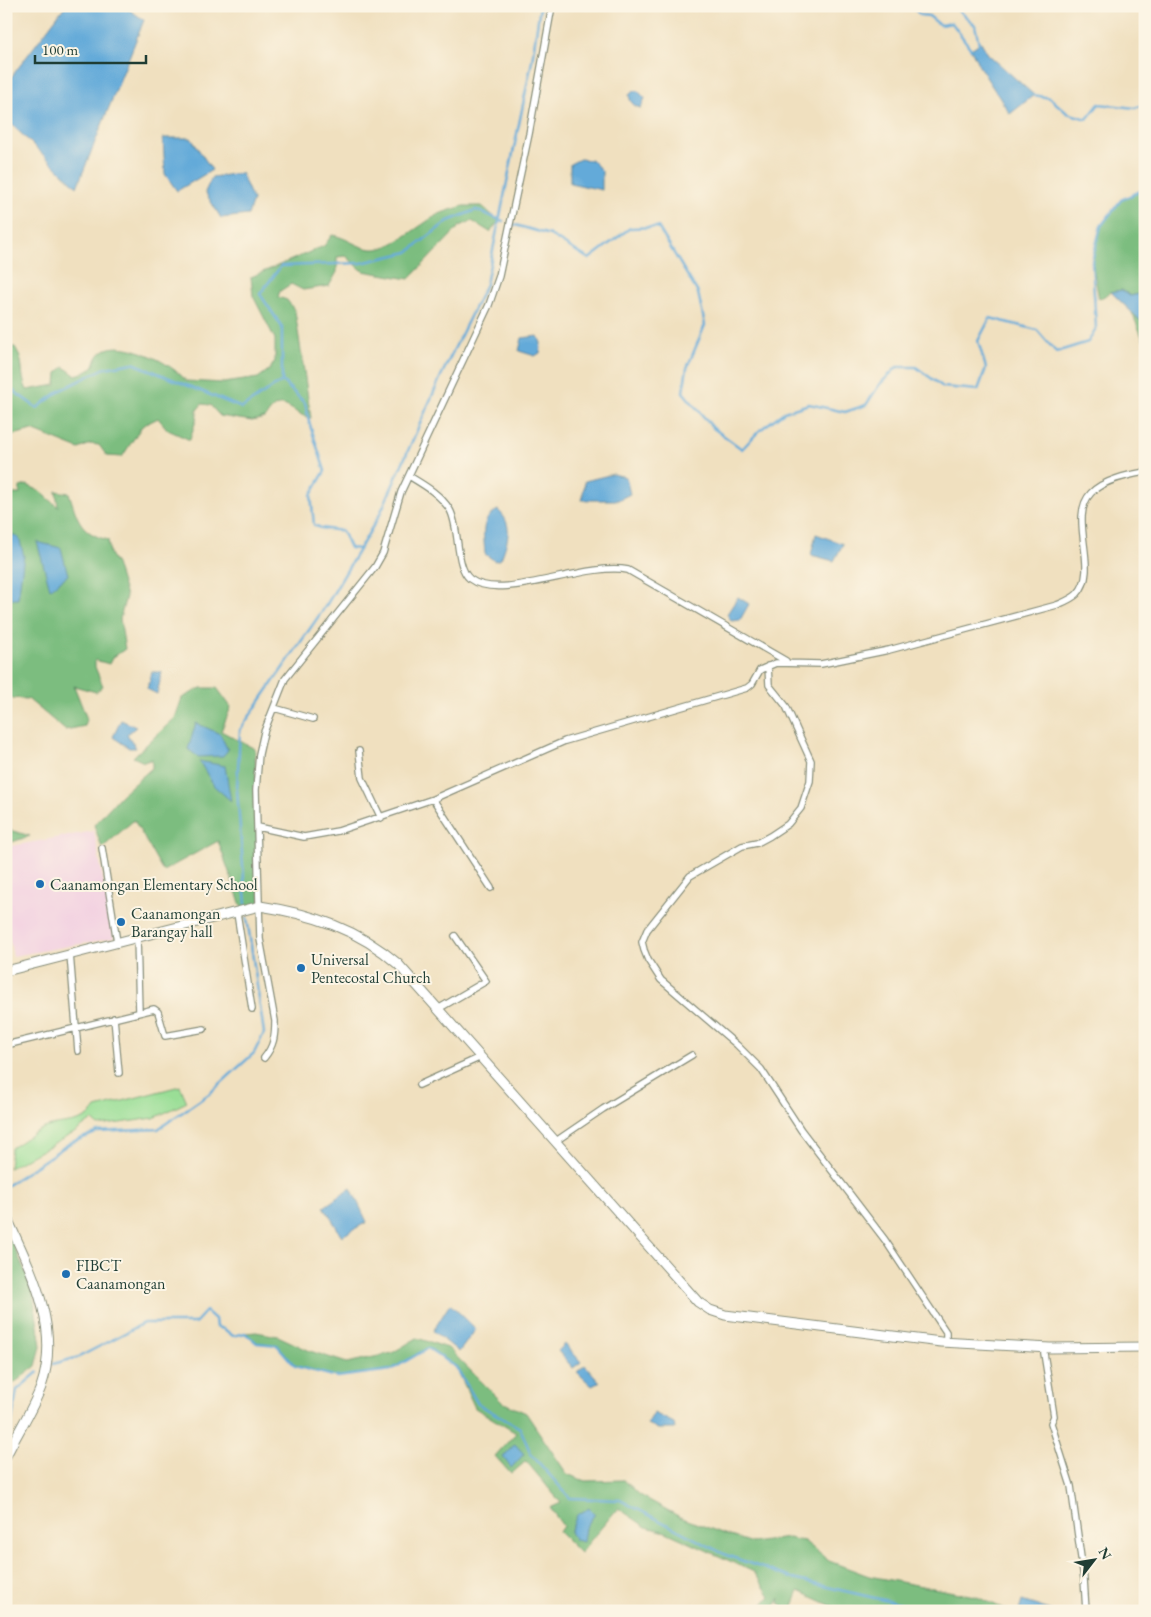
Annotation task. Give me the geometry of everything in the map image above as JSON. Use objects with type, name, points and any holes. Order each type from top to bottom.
[{"type":"street","points":[[264,1058],[272,1049],[275,1021],[262,950],[257,764],[261,742],[285,680],[375,568],[383,553],[395,508],[495,290],[529,134],[552,6]]},
{"type":"street","points":[[258,827],[291,836],[315,837],[381,818],[433,799],[565,741],[747,688],[752,684],[760,670],[768,666],[787,662],[821,664],[889,650],[1068,600],[1078,594],[1084,583],[1086,572],[1082,527],[1085,502],[1091,492],[1107,483],[1145,472]]},
{"type":"street","points":[[409,476],[433,491],[450,510],[454,521],[463,569],[475,582],[488,586],[506,586],[607,567],[628,570],[787,662]]},
{"type":"street","points":[[768,666],[770,687],[786,706],[811,761],[810,780],[801,808],[788,824],[770,836],[757,843],[742,846],[690,876],[647,930],[642,942],[644,950],[661,980],[737,1045],[761,1069],[801,1130],[886,1240],[912,1278],[946,1332],[946,1342]]},
{"type":"street","points":[[274,708],[313,719]]},
{"type":"street","points":[[359,751],[362,778],[381,818]]},
{"type":"street","points":[[433,799],[491,888]]},
{"type":"street","points":[[102,848],[117,942]]},
{"type":"street","points":[[6,971],[260,906],[299,914],[333,924],[365,938],[398,964],[698,1302],[710,1310],[725,1315],[946,1342],[1042,1347],[1145,1347]]},
{"type":"street","points":[[237,913],[252,1009]]},
{"type":"street","points":[[438,1009],[486,981],[456,936]]},
{"type":"street","points":[[137,937],[139,1012]]},
{"type":"street","points":[[70,954],[78,1051]]},
{"type":"street","points":[[6,1045],[139,1012],[156,1010],[165,1036],[204,1030]]},
{"type":"street","points":[[114,1018],[118,1073]]},
{"type":"street","points":[[556,1141],[603,1109],[692,1055]]},
{"type":"street","points":[[419,1085],[481,1057]]},
{"type":"street","points":[[6,1216],[38,1287],[44,1309],[48,1345],[40,1387],[6,1456]]},
{"type":"street","points":[[1042,1347],[1054,1416],[1051,1422],[1070,1486],[1084,1579],[1086,1611]]},
{"type":"shaded area","name":"Caanamongan Elementary School","points":[[94,831],[114,938],[13,956],[6,922],[6,847]]},
{"type":"green space","points":[[1145,189],[1145,305],[1139,294],[1130,296],[1122,290],[1111,292],[1099,299],[1092,262],[1101,226],[1121,200]]},
{"type":"green space","points":[[463,206],[482,206],[499,221],[490,232],[472,221],[460,226],[409,279],[363,271],[346,256],[337,257],[337,272],[329,286],[303,290],[291,284],[280,291],[278,297],[287,300],[295,311],[311,418],[282,405],[271,410],[265,418],[252,421],[220,416],[210,405],[202,404],[197,410],[196,421],[190,440],[168,430],[158,418],[142,426],[122,457],[107,456],[99,445],[90,444],[79,449],[32,430],[6,437],[6,347],[15,347],[18,353],[27,390],[56,385],[57,373],[64,367],[75,375],[83,373],[92,367],[103,351],[122,347],[147,354],[159,360],[180,374],[186,381],[224,383],[258,378],[270,369],[275,361],[275,339],[253,296],[251,277],[324,246],[332,235],[372,249],[388,246],[437,215]]},
{"type":"green space","points":[[1132,313],[1145,325],[1145,342],[1144,341]]},
{"type":"green space","points":[[27,485],[40,491],[58,507],[56,491],[69,493],[77,517],[85,528],[98,537],[108,540],[110,554],[116,564],[126,596],[120,619],[125,649],[112,658],[109,664],[95,660],[95,667],[103,686],[96,692],[74,686],[87,719],[85,726],[65,730],[28,699],[9,698],[6,701],[6,494],[20,494],[20,487]]},
{"type":"green space","points":[[201,688],[217,688],[231,707],[221,731],[255,749],[260,906],[243,911],[218,841],[163,871],[134,820],[102,848],[94,825],[121,795],[152,768],[152,759],[144,762],[133,757],[175,718],[182,698]]},
{"type":"green space","points":[[6,829],[30,836],[6,844]]},
{"type":"green space","points":[[180,1086],[187,1102],[154,1118],[99,1126],[92,1120],[74,1133],[9,1168],[11,1148],[42,1129],[78,1121],[91,1114],[96,1108]]},
{"type":"green space","points":[[6,1228],[32,1287],[41,1346],[36,1366],[9,1387],[6,1410]]},
{"type":"green space","points":[[256,1332],[278,1336],[310,1351],[347,1363],[392,1353],[417,1338],[448,1348],[502,1402],[526,1413],[567,1474],[585,1481],[624,1480],[640,1495],[680,1517],[727,1535],[752,1543],[788,1538],[804,1541],[829,1561],[869,1576],[975,1596],[1009,1611],[843,1611],[799,1591],[791,1611],[779,1604],[780,1598],[772,1611],[757,1611],[770,1596],[754,1572],[666,1532],[646,1527],[618,1508],[580,1553],[559,1532],[563,1526],[550,1508],[561,1503],[526,1461],[511,1474],[495,1456],[516,1433],[475,1408],[456,1367],[428,1348],[391,1370],[337,1377],[295,1366],[277,1345],[257,1343],[245,1333]]},
{"type":"water","points":[[65,6],[124,6],[144,20],[77,187],[6,119],[6,84]]},
{"type":"water","points":[[981,42],[988,54],[1034,95],[1010,114],[979,66],[971,49]]},
{"type":"water","points":[[634,91],[638,91],[645,98],[641,108],[634,105],[630,100],[629,95]]},
{"type":"water","points":[[163,138],[191,138],[212,170],[177,191],[165,174]]},
{"type":"water","points":[[580,159],[592,160],[602,171],[602,190],[570,183],[570,164]]},
{"type":"water","points":[[241,173],[253,200],[248,215],[221,218],[205,192],[212,177]]},
{"type":"water","points":[[1122,290],[1130,296],[1139,294],[1145,305],[1145,325],[1111,292]]},
{"type":"water","points":[[538,336],[541,343],[540,353],[535,356],[519,351],[522,338]]},
{"type":"water","points":[[613,474],[626,477],[630,494],[618,500],[582,500],[585,481]]},
{"type":"water","points":[[498,510],[506,521],[508,533],[501,559],[495,561],[485,554],[484,529],[488,518]]},
{"type":"water","points":[[6,531],[19,538],[24,556],[18,599],[12,599],[6,589]]},
{"type":"water","points":[[816,534],[843,544],[834,561],[811,555]]},
{"type":"water","points":[[37,542],[61,548],[68,575],[50,589]]},
{"type":"water","points":[[738,597],[749,604],[740,620],[731,621],[727,614]]},
{"type":"water","points":[[152,672],[162,672],[157,694],[147,689]]},
{"type":"water","points":[[121,720],[136,727],[127,734],[136,748],[129,748],[113,737]]},
{"type":"water","points":[[196,723],[220,734],[228,750],[223,756],[198,757],[188,749]]},
{"type":"water","points":[[199,761],[225,766],[231,801],[214,786]]},
{"type":"water","points":[[351,1188],[367,1222],[342,1236],[324,1207]]},
{"type":"water","points":[[450,1304],[476,1329],[459,1352],[433,1331]]},
{"type":"water","points":[[565,1344],[581,1362],[573,1368],[558,1351]]},
{"type":"water","points":[[585,1365],[600,1382],[592,1386],[577,1372]]},
{"type":"water","points":[[654,1413],[674,1423],[675,1429],[658,1429],[647,1424]]},
{"type":"water","points":[[515,1444],[524,1454],[511,1468],[503,1457]]},
{"type":"water","points":[[589,1508],[595,1514],[585,1528],[583,1542],[575,1540],[570,1532],[577,1515]]},
{"type":"water","points":[[1022,1601],[1053,1611],[1019,1611]]},
{"type":"waterway","points":[[246,905],[237,790],[240,730],[327,604],[380,514],[441,376],[486,284],[532,61],[540,6]]},
{"type":"waterway","points":[[912,6],[920,15],[929,16],[940,25],[952,23],[971,49]]},
{"type":"waterway","points":[[954,6],[975,25],[979,44]]},
{"type":"waterway","points":[[1034,95],[1050,98],[1067,113],[1087,119],[1099,104],[1135,108],[1145,104]]},
{"type":"waterway","points":[[512,224],[550,235],[589,259],[630,228],[658,227],[698,293],[705,325],[687,368],[683,392],[713,428],[742,449],[760,430],[784,412],[809,404],[845,412],[866,405],[880,384],[897,367],[916,367],[943,387],[978,390],[986,368],[978,341],[990,318],[1037,330],[1056,352],[1088,342],[1096,328],[1092,261],[1101,226],[1121,200],[1145,189]]},
{"type":"waterway","points":[[10,361],[8,387],[37,408],[61,390],[105,368],[133,363],[242,408],[282,381],[282,327],[260,294],[281,266],[361,263],[408,252],[448,221],[476,210],[503,221]]},
{"type":"waterway","points":[[282,381],[305,403],[325,471],[311,495],[314,525],[342,531],[350,548],[359,549]]},
{"type":"waterway","points":[[6,1186],[70,1143],[98,1132],[158,1129],[209,1094],[254,1053],[264,1033],[247,918]]},
{"type":"waterway","points":[[53,1364],[79,1357],[144,1323],[195,1323],[206,1311],[215,1319],[216,1327],[224,1329],[233,1336],[245,1333],[257,1343],[277,1345],[295,1366],[337,1377],[391,1370],[428,1348],[456,1367],[478,1404],[520,1428],[531,1454],[570,1498],[620,1500],[726,1555],[797,1580],[931,1611]]},
{"type":"waterway","points":[[6,1440],[9,1437],[17,1390],[38,1372]]},
{"type":"place","name":"Caanamongan Elementary School","points":[[40,884]]},
{"type":"place","name":"Caanamongan Barangay hall","points":[[121,922]]},
{"type":"place","name":"Universal Pentecostal Church","points":[[301,968]]},
{"type":"place","name":"FIBCT Caanamongan","points":[[66,1274]]}]
